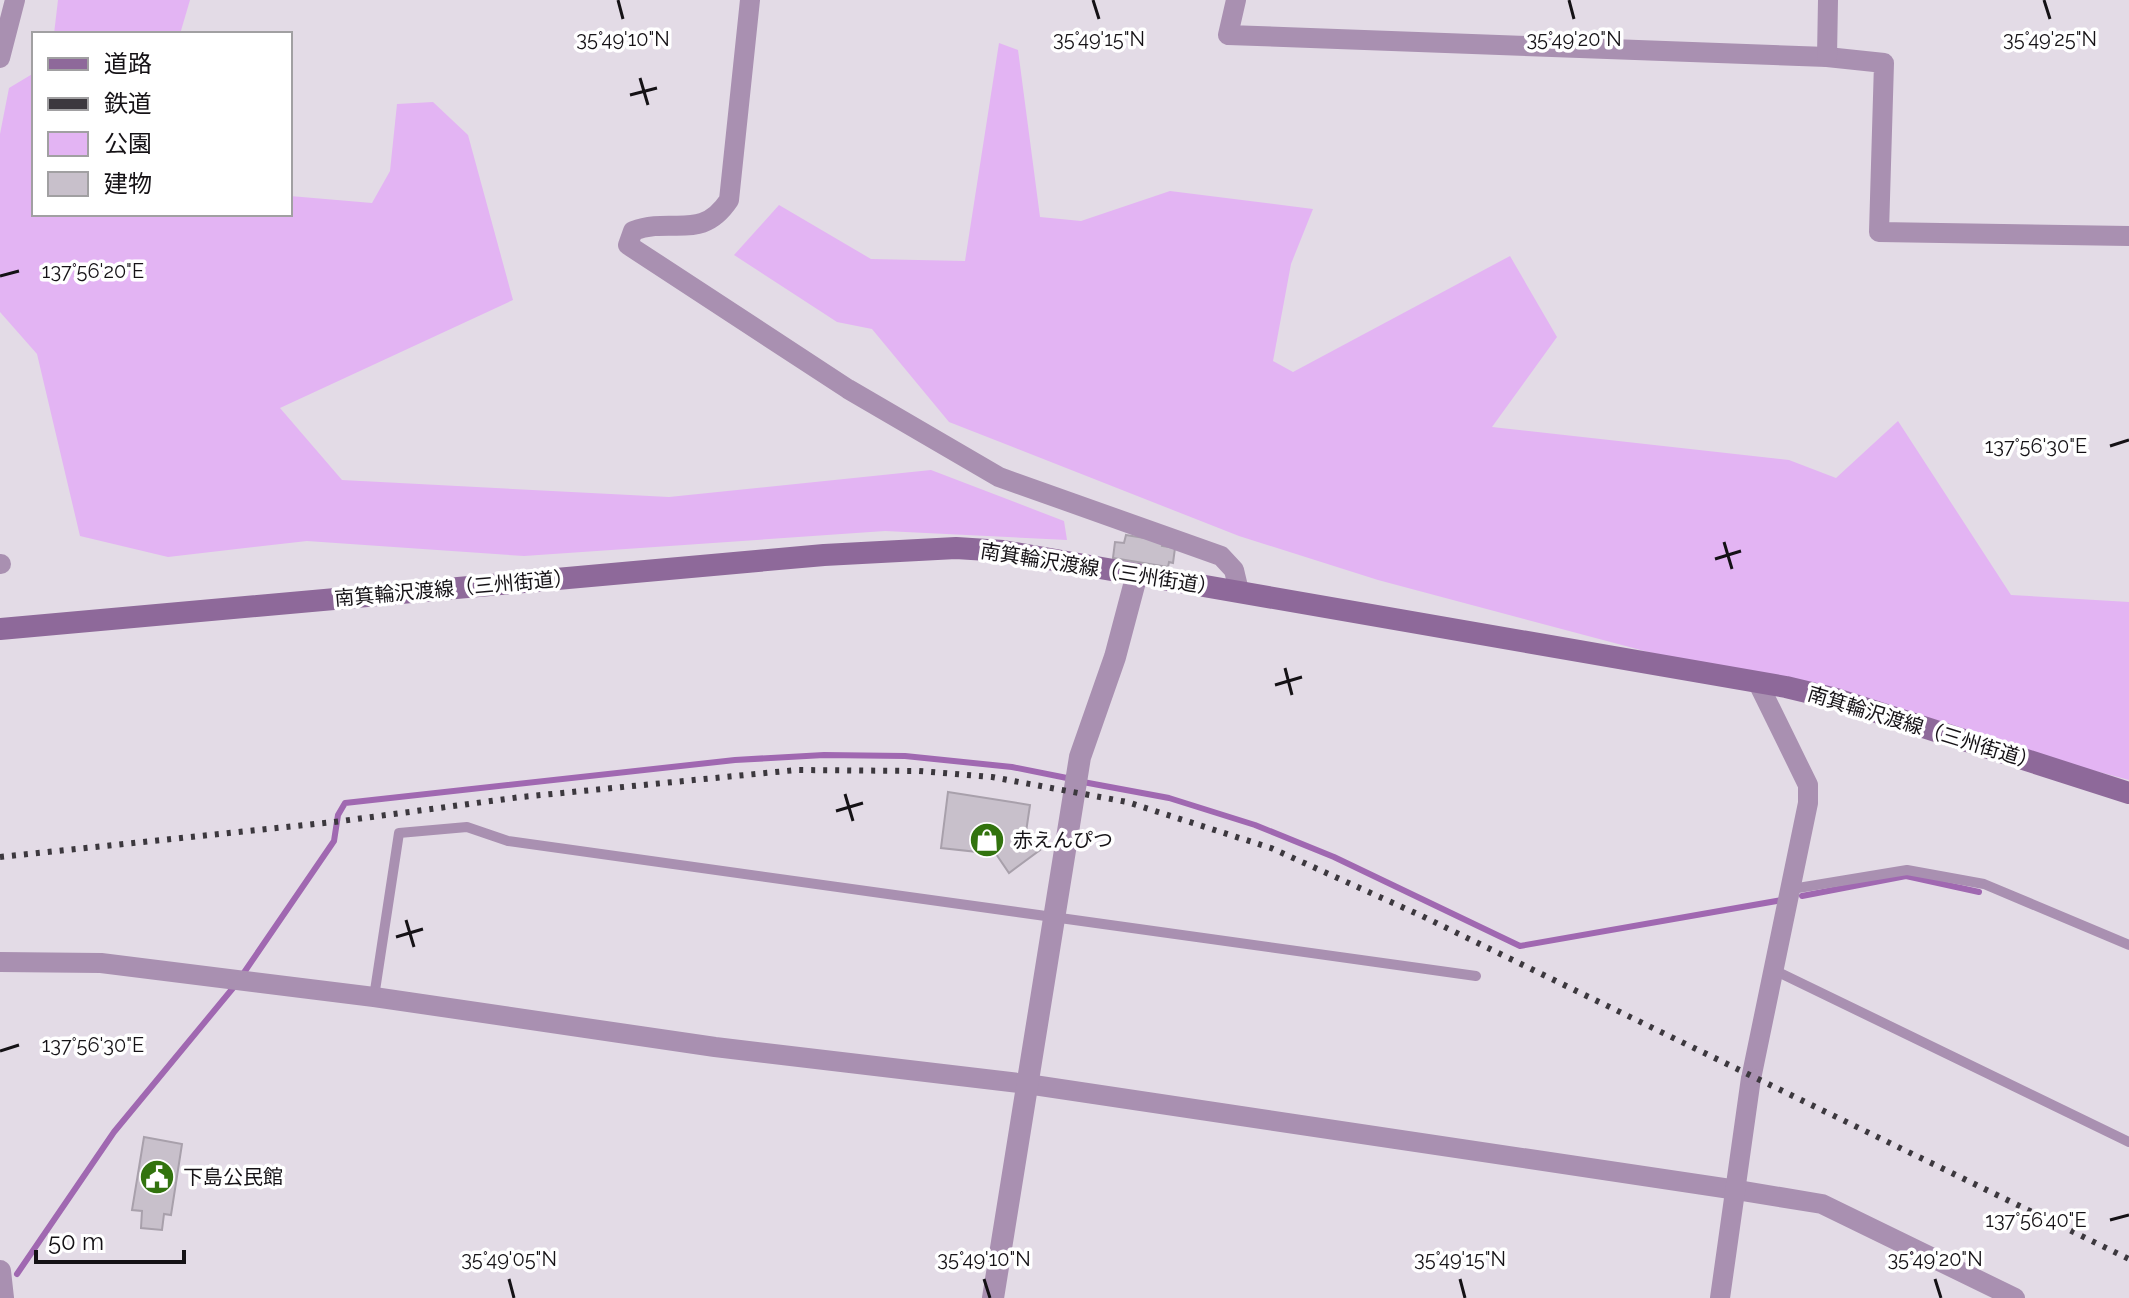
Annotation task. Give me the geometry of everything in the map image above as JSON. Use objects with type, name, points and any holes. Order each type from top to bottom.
[{"type":"main road","name":"南箕輪沢渡線（三州街道）","points":[[0,629],[887,550],[956,548],[1003,551],[1836,699],[2129,793]]},
{"type":"street","points":[[0,58],[15,0]]},
{"type":"street","points":[[750,0],[729,200],[717,219],[693,226],[648,225],[633,231],[628,245],[835,382],[999,477],[1221,556],[1234,570],[1239,591]]},
{"type":"street","points":[[1827,57],[1828,0]]},
{"type":"street","points":[[1234,2],[1228,35],[1827,57],[1884,63],[1879,232],[2129,236]]},
{"type":"street","points":[[993,1298],[1080,757],[1115,657],[1137,574]]},
{"type":"street","points":[[1720,1298],[1752,1076],[1808,803],[1808,785],[1758,683]]},
{"type":"street","points":[[0,962],[101,963],[374,997],[715,1047],[1027,1084],[1822,1204],[2015,1298]]},
{"type":"street","points":[[0,1271],[3,1298]]},
{"type":"lane","points":[[374,997],[399,833],[467,827],[508,841],[1476,976]]},
{"type":"lane","points":[[1792,889],[1907,870],[1984,884],[2129,945]]},
{"type":"lane","points":[[1774,970],[2129,1142]]},
{"type":"green space","points":[[58,0],[190,0],[181,32],[54,32]]},
{"type":"green space","points":[[999,43],[1018,50],[1040,217],[1081,221],[1170,191],[1313,209],[1291,264],[1273,361],[1293,372],[1510,256],[1557,337],[1492,427],[1789,460],[1836,478],[1898,421],[2011,595],[2129,602],[2129,780],[1378,580],[1239,536],[949,422],[872,329],[837,322],[734,255],[779,205],[871,259],[965,261]]},
{"type":"green space","points":[[32,74],[32,216],[292,216],[292,196],[372,203],[390,171],[397,104],[433,102],[468,135],[513,300],[280,408],[342,480],[669,497],[931,470],[1064,521],[1067,540],[885,531],[524,556],[307,541],[168,557],[80,536],[37,354],[0,312],[0,134],[9,88]]},
{"type":"building","points":[[1126,535],[1163,541],[1162,546],[1175,548],[1173,563],[1169,562],[1168,567],[1113,558],[1115,542],[1124,543]]},
{"type":"building","name":"赤えんぴつ","points":[[948,792],[1030,805],[1026,832],[1040,850],[1009,873],[996,854],[941,848]]},
{"type":"building","name":"下島公民館","points":[[144,1137],[182,1144],[171,1215],[164,1214],[162,1230],[141,1228],[142,1211],[132,1210]]},
{"type":"waterway","points":[[243,974],[334,841],[338,815],[345,803],[735,760],[824,755],[905,756],[1012,767],[1067,778]]},
{"type":"waterway","points":[[1083,782],[1169,798],[1255,825],[1334,857],[1520,946],[1782,900]]},
{"type":"waterway","points":[[1802,896],[1906,876],[1979,892]]},
{"type":"waterway","points":[[17,1274],[114,1132],[233,988]]},
{"type":"railway","points":[[0,857],[334,822],[521,797],[796,770],[919,771],[992,777],[1127,802],[1271,848],[1422,916],[2129,1259]]},
{"type":"place","name":"赤えんぴつ","points":[[987,840]]},
{"type":"place","name":"下島公民館","points":[[157,1177]]}]
